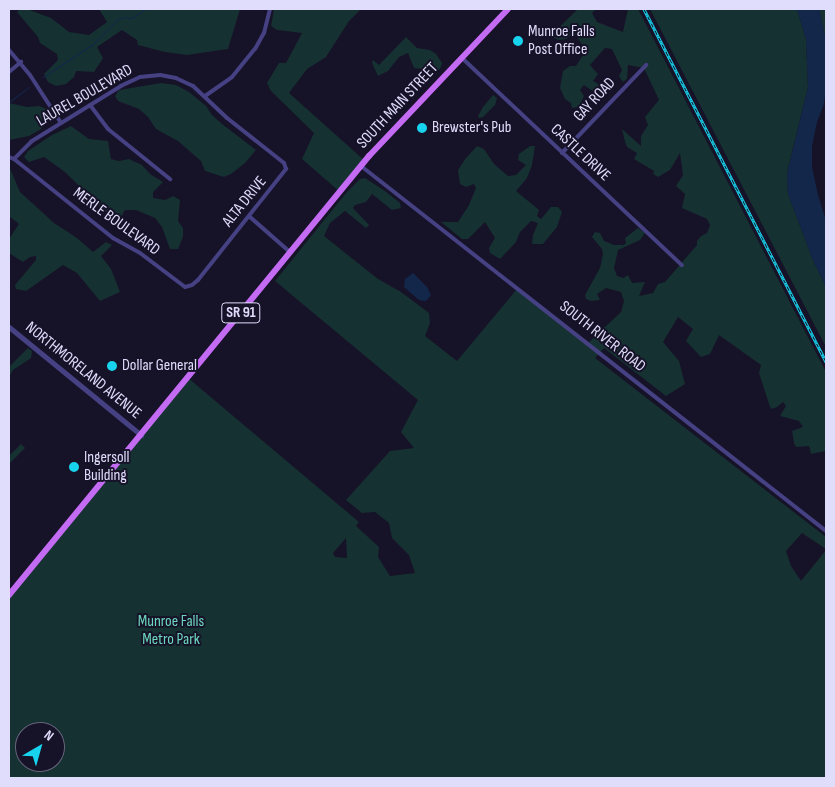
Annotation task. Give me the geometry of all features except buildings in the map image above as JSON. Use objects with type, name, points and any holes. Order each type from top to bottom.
[{"type":"main road","name":"SOUTH MAIN STREET","points":[[290,252],[361,166],[508,9]]},
{"type":"main road","name":"SR 91","points":[[9,595],[290,252]]},
{"type":"street","points":[[205,96],[232,77],[250,56],[264,33],[270,9]]},
{"type":"street","points":[[9,50],[20,62],[61,123]]},
{"type":"street","name":"CASTLE DRIVE","points":[[462,58],[682,265]]},
{"type":"street","points":[[9,72],[20,62]]},
{"type":"street","name":"GAY ROAD","points":[[562,153],[646,65]]},
{"type":"street","name":"LAUREL BOULEVARD","points":[[14,159],[32,141],[127,82],[148,75],[164,75],[184,80],[205,96],[227,118],[270,152]]},
{"type":"street","points":[[90,105],[108,128],[170,179]]},
{"type":"street","name":"ALTA DRIVE","points":[[207,268],[285,173],[284,163],[270,152]]},
{"type":"street","name":"MERLE BOULEVARD","points":[[9,157],[14,159],[112,238],[140,253],[182,287],[192,285],[207,268]]},
{"type":"street","name":"SOUTH RIVER ROAD","points":[[361,166],[826,531]]},
{"type":"street","points":[[250,217],[290,252]]},
{"type":"street","name":"NORTHMORELAND AVENUE","points":[[9,327],[141,435]]},
{"type":"green space","points":[[20,9],[27,9],[51,18],[69,32],[89,35],[107,22],[99,9],[240,9],[228,49],[187,55],[165,52],[138,45],[137,40],[122,30],[97,47],[103,58],[94,72],[76,71],[74,77],[66,84],[56,86],[48,82],[44,74],[58,60],[57,54],[40,43],[38,37],[17,12]]},
{"type":"green space","points":[[274,9],[361,9],[349,21],[326,57],[307,69],[289,93],[365,161],[340,192],[302,159],[314,133],[271,91],[267,83],[279,63],[286,63],[302,33],[277,30],[271,26]]},
{"type":"green space","name":"Munroe Falls Metro Park","points":[[578,9],[596,9],[592,13],[597,22],[623,32],[628,9],[638,9],[826,372],[826,451],[811,454],[809,446],[796,447],[792,431],[803,427],[799,421],[780,416],[786,406],[783,402],[772,409],[770,407],[759,373],[761,365],[719,335],[710,354],[701,357],[686,341],[693,329],[678,317],[663,342],[679,361],[685,384],[666,396],[604,348],[595,358],[826,537],[826,549],[802,533],[786,551],[791,566],[801,581],[826,550],[826,778],[9,778],[9,595],[187,377],[359,522],[356,526],[379,547],[378,557],[390,576],[415,573],[409,555],[392,538],[389,523],[375,512],[362,513],[346,500],[390,451],[414,448],[401,432],[418,400],[275,281],[346,193],[360,179],[365,178],[385,191],[400,203],[401,208],[392,210],[372,194],[366,202],[355,205],[353,208],[369,225],[366,228],[345,211],[330,223],[324,236],[378,279],[401,292],[429,313],[430,323],[425,336],[457,361],[517,289],[587,344],[621,312],[624,301],[621,292],[606,288],[597,294],[600,300],[591,301],[586,299],[585,295],[600,268],[603,254],[602,249],[592,237],[595,232],[600,233],[604,241],[614,245],[624,245],[626,243],[625,238],[638,228],[645,233],[640,240],[618,250],[614,268],[617,276],[623,278],[628,275],[632,283],[645,282],[639,296],[653,293],[658,284],[665,282],[697,245],[697,241],[701,236],[707,233],[710,225],[707,219],[682,208],[685,194],[676,186],[683,175],[680,153],[670,170],[658,177],[653,174],[654,171],[634,159],[637,153],[627,147],[625,142],[622,129],[641,146],[641,136],[648,125],[645,117],[659,100],[644,68],[628,65],[627,79],[623,82],[619,76],[622,70],[612,49],[605,48],[590,65],[598,74],[593,81],[600,85],[603,93],[600,96],[584,85],[580,90],[584,96],[579,107],[572,108],[571,103],[565,99],[560,88],[563,71],[570,66],[576,66],[586,50],[574,33],[566,39],[559,40],[554,38],[553,33]],"holes":[[[346,538],[347,558],[335,557],[333,553]]]},
{"type":"green space","points":[[650,9],[797,9],[806,39],[808,87],[787,173],[788,194],[813,260],[826,287],[826,347]]},
{"type":"green space","points":[[819,9],[826,9],[826,38],[825,37]]},
{"type":"green space","points":[[406,37],[417,48],[430,50],[436,54],[442,63],[441,67],[438,71],[414,68],[408,53],[399,57],[388,71],[378,76],[372,63],[373,60],[379,65]]},
{"type":"green space","points":[[161,83],[176,85],[189,92],[206,106],[222,124],[256,150],[245,163],[224,177],[205,171],[201,161],[178,141],[156,129],[148,117],[139,109],[118,101],[115,96],[119,90]]},
{"type":"green space","points":[[493,95],[497,98],[495,105],[483,117],[479,118],[478,116],[483,107]]},
{"type":"green space","points":[[9,103],[27,107],[39,106],[47,109],[51,118],[41,129],[29,136],[9,140]]},
{"type":"green space","points":[[71,126],[89,139],[108,141],[111,159],[119,161],[129,159],[142,165],[150,174],[163,182],[153,192],[153,198],[165,200],[173,196],[180,200],[178,221],[183,228],[183,237],[178,249],[170,249],[162,227],[155,218],[136,210],[125,210],[120,219],[115,221],[65,172],[44,157],[29,162],[24,157],[28,151],[52,135]]},
{"type":"green space","points":[[477,146],[484,149],[494,164],[508,176],[516,175],[526,165],[518,160],[519,154],[530,146],[535,146],[532,165],[527,178],[516,191],[539,210],[537,216],[541,219],[551,207],[558,207],[562,212],[557,227],[543,244],[532,244],[533,235],[538,223],[531,221],[520,232],[516,242],[500,259],[490,253],[489,248],[495,238],[485,222],[468,239],[462,239],[441,222],[458,222],[469,205],[476,188],[474,184],[466,187],[460,184],[458,170]]},
{"type":"green space","points":[[9,166],[20,192],[54,223],[77,238],[93,252],[106,242],[112,245],[101,256],[111,269],[120,292],[100,301],[77,273],[63,265],[26,291],[16,289],[15,285],[36,260],[36,256],[30,257],[23,262],[9,253],[9,239],[19,224],[9,216]]},
{"type":"green space","points":[[28,348],[32,351],[31,358],[13,370],[9,377],[9,367]]},
{"type":"green space","points":[[21,444],[25,448],[9,464],[9,456]]},
{"type":"water","points":[[797,9],[819,9],[826,40],[826,88],[824,104],[817,122],[812,146],[812,167],[826,221],[826,287],[813,260],[788,194],[787,174],[808,87],[806,39]]},
{"type":"water","points":[[413,273],[427,287],[431,295],[426,301],[419,300],[404,287],[405,279]]},
{"type":"waterway","points":[[43,77],[93,44],[118,19],[132,18],[145,9]]},
{"type":"waterway","points":[[9,102],[29,87]]},
{"type":"railway","points":[[644,9],[826,362]]},
{"type":"place","name":"Munroe Falls Post Office","points":[[518,41]]},
{"type":"place","name":"Brewster's Pub","points":[[422,128]]},
{"type":"place","name":"Dollar General","points":[[112,366]]},
{"type":"place","name":"Ingersoll Building","points":[[74,467]]}]
